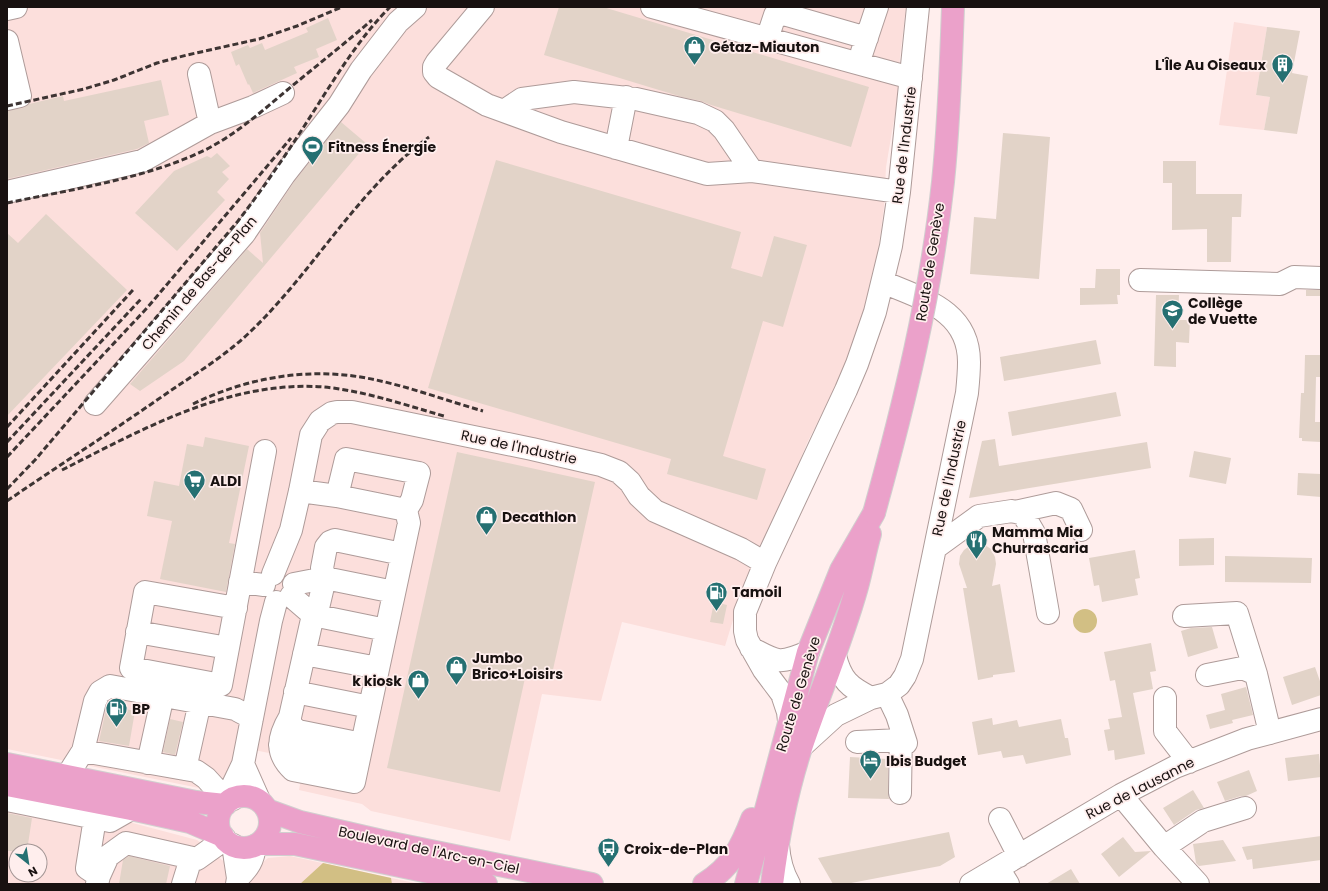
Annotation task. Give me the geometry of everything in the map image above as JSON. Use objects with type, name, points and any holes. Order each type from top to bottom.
[{"type":"main road","name":"Route de Genève","points":[[746,884],[792,744],[835,656],[857,587],[874,513],[891,454],[911,368],[930,273],[942,183],[950,84],[953,7]]},
{"type":"main road","name":"Route de Genève","points":[[772,884],[778,839],[789,792],[792,744],[789,721],[808,652],[841,570],[874,513]]},
{"type":"main road","points":[[704,884],[723,870],[732,861],[792,744]]},
{"type":"main road","points":[[7,764],[196,802],[229,802],[246,796],[263,805],[270,819],[269,829],[265,838],[239,842],[219,828],[220,812],[229,802]]},
{"type":"main road","name":"Boulevard de l'Arc-en-Ciel","points":[[7,785],[190,822],[239,842],[295,844],[486,884]]},
{"type":"main road","name":"Boulevard de l'Arc-en-Ciel","points":[[263,805],[300,822],[382,841],[592,884]]},
{"type":"street","points":[[7,9],[16,7]]},
{"type":"street","name":"Chemin de Bas-de-Plan","points":[[95,404],[244,234],[284,175],[339,105],[361,70],[398,22],[415,7]]},
{"type":"street","points":[[483,7],[437,62],[434,67],[434,72],[438,77],[449,84],[487,105],[561,132],[707,174],[752,171],[899,192]]},
{"type":"street","points":[[652,7],[911,78]]},
{"type":"street","points":[[858,64],[877,7]]},
{"type":"street","name":"Rue de l'Industrie","points":[[789,721],[787,707],[782,694],[764,670],[751,648],[744,631],[745,612],[765,563],[815,458],[857,364],[876,312],[891,246],[899,192],[918,7]]},
{"type":"street","points":[[766,39],[773,18],[780,13],[867,38]]},
{"type":"street","points":[[7,41],[20,96],[7,99]]},
{"type":"street","points":[[199,74],[210,123]]},
{"type":"street","points":[[504,110],[522,99],[574,92],[626,97],[698,113],[715,121],[724,130],[752,171]]},
{"type":"street","points":[[7,192],[142,161],[210,123],[253,107],[283,93]]},
{"type":"street","points":[[616,148],[626,97]]},
{"type":"street","points":[[1140,280],[1280,284],[1294,277],[1321,278]]},
{"type":"street","name":"Rue de l'Industrie","points":[[792,744],[836,715],[879,696],[899,685],[905,676],[912,659],[967,393],[969,362],[967,346],[962,332],[956,322],[936,305],[883,282]]},
{"type":"street","name":"Rue de l'Industrie","points":[[300,491],[311,435],[316,426],[320,421],[332,413],[352,412],[532,449],[601,465],[619,472],[630,482],[639,496],[655,511],[741,549],[765,563]]},
{"type":"street","points":[[236,608],[145,592],[131,668],[221,684],[236,608],[265,451]]},
{"type":"street","points":[[290,717],[283,729],[280,745],[283,758],[293,770],[354,782],[409,523],[406,510],[412,500],[419,473],[346,459],[337,496]]},
{"type":"street","points":[[229,802],[233,785],[243,764],[300,491],[337,496],[406,510]]},
{"type":"street","points":[[1015,512],[1056,503],[1071,509],[1081,530]]},
{"type":"street","points":[[935,548],[979,516],[1012,511],[1023,514],[1034,532],[1048,613]]},
{"type":"street","points":[[362,744],[298,731],[290,723],[295,692],[313,615],[318,608],[325,578],[322,568],[326,547],[330,542],[335,540],[402,554]]},
{"type":"street","points":[[240,582],[280,588],[325,578],[394,592]]},
{"type":"street","points":[[280,588],[313,615],[386,630]]},
{"type":"street","points":[[1184,616],[1237,613],[1256,674],[1270,733]]},
{"type":"street","points":[[138,632],[228,648]]},
{"type":"street","points":[[751,648],[768,657],[783,661],[808,652]]},
{"type":"street","points":[[304,654],[378,668]]},
{"type":"street","points":[[835,656],[838,669],[848,684],[856,691],[879,696],[897,715],[904,739],[900,793]]},
{"type":"street","points":[[1207,676],[1242,668],[1256,674]]},
{"type":"street","points":[[67,776],[83,751],[95,701],[100,692],[110,686],[200,702],[235,710],[252,718]]},
{"type":"street","points":[[295,692],[370,707]]},
{"type":"street","points":[[148,763],[163,695]]},
{"type":"street","points":[[1165,698],[1165,731],[1189,762]]},
{"type":"street","points":[[185,769],[200,702]]},
{"type":"street","name":"Rue de Lausanne","points":[[971,884],[1003,876],[1020,856],[1121,795],[1175,767],[1247,739],[1321,719]]},
{"type":"street","points":[[857,742],[904,739]]},
{"type":"street","points":[[280,745],[344,758]]},
{"type":"street","points":[[83,751],[196,771],[206,778],[229,802]]},
{"type":"street","points":[[243,764],[263,805]]},
{"type":"street","points":[[1121,795],[1164,847],[1198,884]]},
{"type":"street","points":[[7,800],[110,821],[131,809]]},
{"type":"street","points":[[1164,847],[1203,821],[1245,808]]},
{"type":"street","points":[[95,818],[87,868],[98,880],[108,856],[126,843],[197,859],[239,842],[237,881]]},
{"type":"street","points":[[1000,819],[1020,856]]},
{"type":"street","points":[[778,839],[782,868],[789,884]]},
{"type":"street","points":[[183,884],[188,868],[188,857]]},
{"type":"shaded area","points":[[7,7],[906,7],[900,57],[897,102],[886,167],[884,207],[877,260],[862,323],[839,380],[807,443],[779,513],[746,578],[725,646],[622,622],[601,701],[542,694],[510,841],[371,811],[362,804],[299,790],[301,779],[274,754],[238,747],[227,779],[204,789],[7,749]]},
{"type":"shaded area","points":[[1234,22],[1267,27],[1256,95],[1270,97],[1264,130],[1219,125]]},
{"type":"shaded area","points":[[1085,609],[1090,610],[1096,616],[1096,626],[1090,632],[1085,633],[1080,632],[1074,626],[1073,621],[1074,616],[1080,610]]},
{"type":"shaded area","points":[[7,806],[125,821],[197,840],[227,864],[256,868],[268,858],[290,856],[419,884],[7,884]]},
{"type":"shaded area","points":[[323,863],[391,878],[392,884],[300,884]]},
{"type":"building","name":"Gétaz-Miauton","points":[[559,7],[603,7],[869,87],[851,147],[544,55]]},
{"type":"building","points":[[328,18],[337,40],[316,49],[319,57],[294,67],[297,73],[253,93],[239,64],[236,66],[231,52],[248,45],[250,48],[262,43],[265,50],[308,32],[306,28]]},
{"type":"building","name":"L'Île Au Oiseaux","points":[[1267,27],[1300,31],[1292,73],[1308,76],[1297,134],[1264,130],[1270,97],[1256,95]]},
{"type":"building","points":[[161,80],[169,115],[144,121],[149,143],[137,149],[7,179],[7,111],[23,108],[29,104],[63,96],[64,101]]},
{"type":"building","points":[[341,122],[367,144],[184,361],[140,391],[130,384],[247,249],[263,263],[260,233],[294,182]]},
{"type":"building","points":[[1003,133],[1050,137],[1039,279],[970,274],[974,217],[996,219]]},
{"type":"building","points":[[217,153],[230,166],[222,172],[229,179],[217,192],[225,200],[177,251],[135,213],[174,171],[207,156],[211,158]]},
{"type":"building","points":[[496,160],[741,232],[731,268],[762,277],[774,236],[807,245],[783,327],[763,321],[723,456],[766,469],[757,500],[667,474],[671,459],[428,388]]},
{"type":"building","points":[[1163,161],[1196,161],[1196,194],[1242,194],[1241,217],[1232,217],[1231,262],[1207,262],[1207,229],[1172,230],[1172,183],[1163,183]]},
{"type":"building","points":[[46,214],[127,290],[7,416],[7,233],[18,243]]},
{"type":"building","points":[[1096,269],[1120,269],[1120,295],[1117,295],[1118,304],[1080,305],[1080,288],[1095,288]]},
{"type":"building","points":[[1306,290],[1321,290],[1321,296],[1306,296]]},
{"type":"building","name":"Collège de Vuette","points":[[1156,295],[1179,295],[1178,320],[1190,320],[1189,343],[1176,342],[1176,367],[1154,366]]},
{"type":"building","points":[[1096,340],[1101,364],[1004,381],[1000,357]]},
{"type":"building","points":[[1305,355],[1321,355],[1321,377],[1316,377],[1315,422],[1321,422],[1321,442],[1302,441],[1302,438],[1299,438],[1301,393],[1304,393]]},
{"type":"building","points":[[1116,392],[1121,416],[1012,436],[1008,412]]},
{"type":"building","name":"ALDI","points":[[205,437],[249,446],[229,543],[235,544],[226,592],[160,579],[172,521],[147,516],[154,481],[179,486],[187,444],[203,447]]},
{"type":"building","points":[[995,439],[999,466],[1147,442],[1151,468],[969,498],[982,441]]},
{"type":"building","points":[[1194,451],[1231,458],[1226,484],[1189,477]]},
{"type":"building","points":[[457,452],[595,482],[552,674],[527,669],[500,792],[387,768]]},
{"type":"building","points":[[1298,473],[1321,474],[1321,497],[1297,495]]},
{"type":"building","points":[[1214,538],[1214,565],[1179,566],[1179,539]]},
{"type":"building","points":[[972,544],[985,545],[991,549],[995,557],[996,564],[992,586],[1000,584],[1015,672],[993,675],[993,677],[978,680],[963,588],[967,588],[959,564],[960,556],[964,550]]},
{"type":"building","points":[[1135,550],[1140,578],[1135,579],[1138,595],[1102,602],[1099,585],[1094,586],[1089,558]]},
{"type":"building","points":[[1225,556],[1312,558],[1311,583],[1225,582]]},
{"type":"building","points":[[714,602],[727,605],[723,624],[710,622]]},
{"type":"building","points":[[1212,627],[1218,648],[1188,657],[1181,631],[1191,628]]},
{"type":"building","points":[[1151,643],[1156,671],[1150,672],[1153,689],[1133,693],[1145,754],[1115,760],[1114,750],[1108,751],[1104,730],[1110,729],[1108,719],[1122,717],[1115,680],[1110,681],[1104,652]]},
{"type":"building","points":[[1315,667],[1321,684],[1321,695],[1292,705],[1283,677]]},
{"type":"building","points":[[1246,687],[1253,715],[1232,720],[1233,723],[1210,729],[1206,715],[1225,710],[1221,694]]},
{"type":"building","name":"BP","points":[[107,705],[135,711],[129,746],[99,741]]},
{"type":"building","points":[[992,718],[993,725],[1017,720],[1019,727],[1061,719],[1065,738],[1068,738],[1071,755],[1026,764],[1023,755],[1003,758],[1001,751],[978,755],[972,722]]},
{"type":"building","points":[[170,719],[183,722],[175,755],[163,752]]},
{"type":"building","points":[[1319,754],[1321,777],[1288,781],[1285,758]]},
{"type":"building","name":"Ibis Budget","points":[[850,757],[888,759],[889,799],[848,798]]},
{"type":"building","points":[[1249,770],[1257,791],[1246,796],[1225,801],[1217,782]]},
{"type":"building","points":[[1193,790],[1204,808],[1196,810],[1174,825],[1163,808]]},
{"type":"building","points":[[7,813],[32,818],[28,843],[8,843],[7,851]]},
{"type":"building","points":[[949,832],[955,857],[940,866],[846,884],[833,884],[818,858]]},
{"type":"building","points":[[1321,836],[1321,860],[1253,869],[1252,859],[1247,860],[1242,847]]},
{"type":"building","points":[[1123,837],[1135,852],[1151,851],[1119,877],[1101,854]]},
{"type":"building","points":[[1223,840],[1236,861],[1199,866],[1196,863],[1193,844]]},
{"type":"building","points":[[129,856],[170,866],[166,884],[119,884],[123,860]]},
{"type":"building","points":[[1071,869],[1080,884],[1046,884]]},
{"type":"railway","points":[[7,106],[84,89],[114,80],[157,63],[259,39],[297,26],[342,7]]},
{"type":"railway","points":[[7,489],[35,460],[238,221],[261,190],[355,49],[390,7]]},
{"type":"railway","points":[[7,203],[83,188],[133,176],[158,169],[205,150],[247,123],[372,20]]},
{"type":"railway","points":[[7,501],[201,370],[241,340],[273,308],[295,283],[380,181],[403,158],[429,137]]},
{"type":"railway","points":[[7,457],[147,308],[291,138]]},
{"type":"railway","points":[[7,427],[133,290]]},
{"type":"railway","points":[[7,442],[141,299]]},
{"type":"railway","points":[[193,404],[234,387],[255,381],[277,377],[322,374],[344,375],[381,381],[483,411]]},
{"type":"railway","points":[[62,470],[155,424],[188,410],[221,399],[254,391],[289,387],[324,387],[385,399],[444,416]]},
{"type":"place","name":"Gétaz-Miauton","points":[[695,66]]},
{"type":"place","name":"L'Île Au Oiseaux","points":[[1282,84]]},
{"type":"place","name":"Fitness Énergie","points":[[312,166]]},
{"type":"place","name":"Collège de Vuette","points":[[1172,330]]},
{"type":"place","name":"ALDI","points":[[194,500]]},
{"type":"place","name":"Decathlon","points":[[487,536]]},
{"type":"place","name":"Mamma Mia Churrascaria","points":[[977,560]]},
{"type":"place","name":"Tamoil","points":[[716,612]]},
{"type":"place","name":"Jumbo Brico+Loisirs","points":[[456,686]]},
{"type":"place","name":"k kiosk","points":[[418,700]]},
{"type":"place","name":"BP","points":[[117,728]]},
{"type":"place","name":"Ibis Budget","points":[[871,780]]},
{"type":"place","name":"Croix-de-Plan","points":[[609,868]]}]
